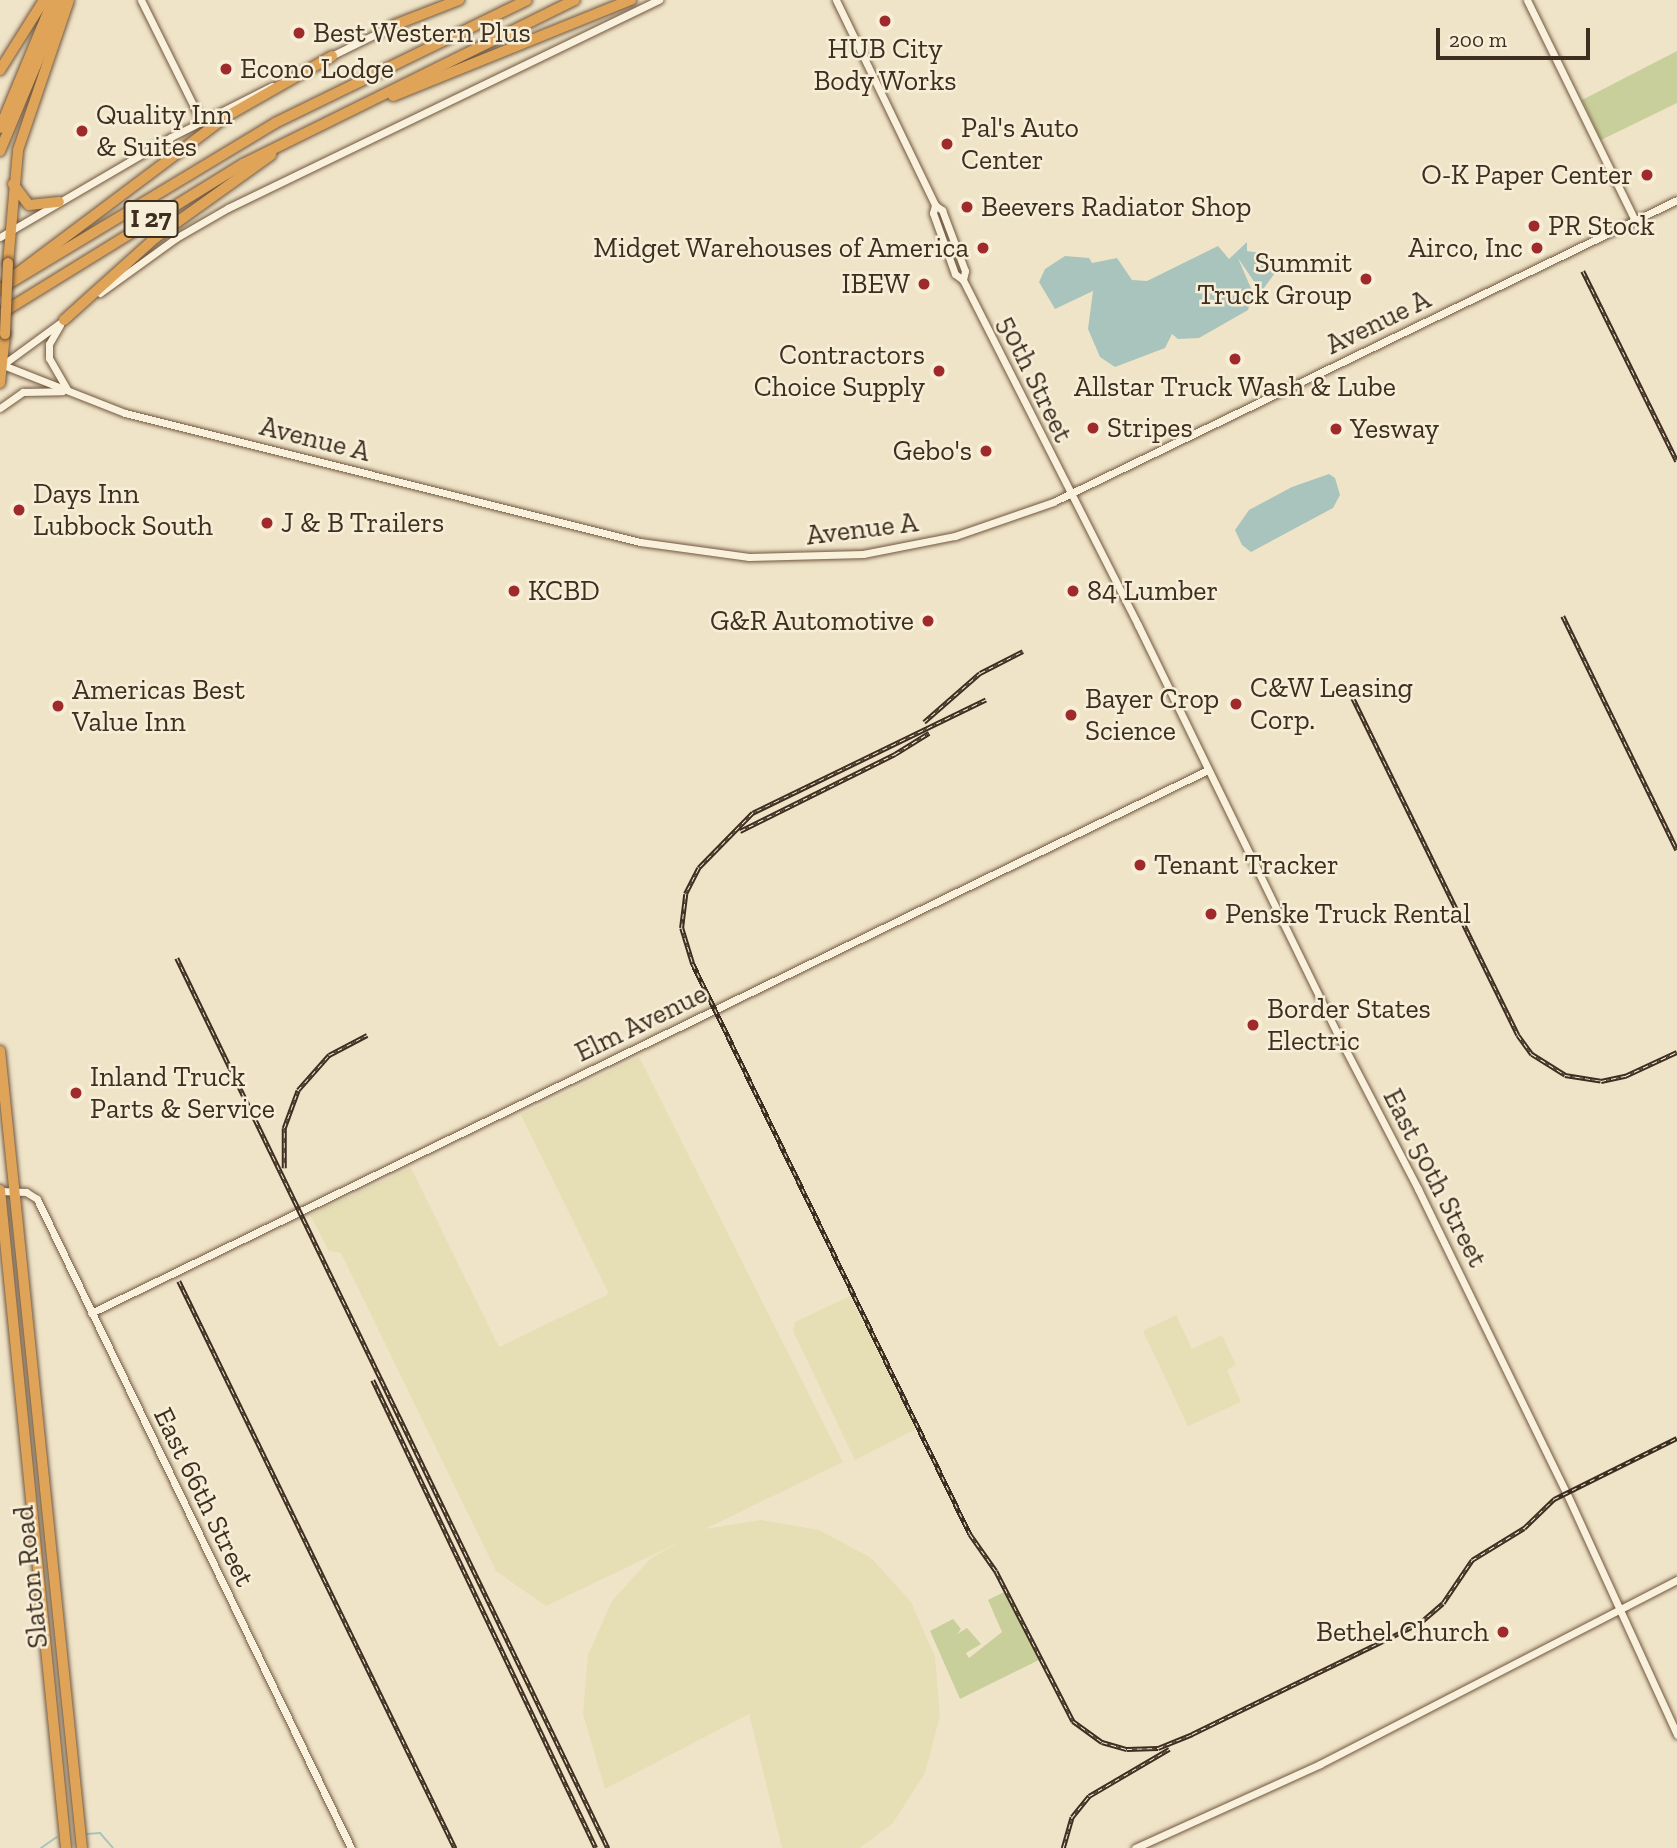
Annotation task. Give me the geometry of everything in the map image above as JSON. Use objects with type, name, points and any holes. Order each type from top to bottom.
[{"type":"highway","points":[[0,70],[44,0]]},
{"type":"highway","points":[[0,128],[53,0]]},
{"type":"highway","points":[[0,151],[66,0]]},
{"type":"highway","points":[[0,383],[5,334],[4,259],[10,231],[13,182],[23,135],[66,0]]},
{"type":"highway","points":[[391,26],[459,0]]},
{"type":"highway","name":"I 27","points":[[1,288],[275,123],[527,0]]},
{"type":"highway","name":"I 27","points":[[0,314],[207,184],[323,122],[575,0]]},
{"type":"highway","points":[[323,122],[631,0]]},
{"type":"highway","points":[[1,288],[20,269],[227,116],[332,56]]},
{"type":"highway","points":[[64,320],[155,238],[306,131]]},
{"type":"highway","points":[[13,182],[18,196],[29,205],[59,202]]},
{"type":"highway","name":"Slaton Road","points":[[0,1051],[82,1848]]},
{"type":"highway","name":"Slaton Road","points":[[0,1191],[13,1350],[66,1848]]},
{"type":"highway","points":[[13,1350],[31,1349]]},
{"type":"main road","points":[[141,0],[201,121]]},
{"type":"main road","points":[[0,237],[201,121],[444,0]]},
{"type":"main road","points":[[1,366],[153,253],[228,208],[659,0]]},
{"type":"main road","name":"50th Street","points":[[836,0],[935,205],[939,232],[955,274],[963,280],[1069,495]]},
{"type":"main road","points":[[1527,0],[1635,220]]},
{"type":"main road","name":"Avenue A","points":[[1,366],[125,413],[596,531],[723,555],[815,558],[902,548],[997,524],[1069,495],[1677,200]]},
{"type":"main road","points":[[64,320],[52,335],[48,358],[69,392]]},
{"type":"main road","points":[[0,408],[30,390],[69,392]]},
{"type":"main road","name":"East 50th Street","points":[[1069,495],[1539,1436],[1677,1735]]},
{"type":"main road","name":"Elm Avenue","points":[[91,1313],[1208,769]]},
{"type":"main road","points":[[0,1191],[15,1191]]},
{"type":"main road","name":"East 66th Street","points":[[15,1191],[37,1199],[351,1848]]},
{"type":"main road","points":[[1135,1848],[1320,1764],[1677,1580]]},
{"type":"shaded area","points":[[639,1057],[843,1462],[705,1529],[761,1520],[819,1530],[871,1558],[911,1602],[935,1657],[940,1716],[925,1773],[893,1823],[860,1848],[782,1848],[749,1714],[605,1789],[583,1714],[588,1655],[612,1601],[651,1558],[686,1539],[546,1606],[496,1571],[341,1253],[329,1251],[310,1215],[411,1168],[499,1347],[609,1294],[521,1115]]},
{"type":"shaded area","points":[[850,1296],[916,1429],[855,1460],[793,1331],[795,1322]]},
{"type":"shaded area","points":[[1176,1315],[1192,1349],[1222,1335],[1236,1365],[1227,1370],[1241,1402],[1188,1426],[1143,1331]]},
{"type":"green space","points":[[1677,51],[1677,103],[1601,140],[1582,100]]},
{"type":"green space","points":[[1006,1591],[1039,1660],[960,1699],[930,1631],[953,1619],[961,1629],[957,1634],[967,1628],[981,1644],[966,1653],[969,1658],[1002,1632],[988,1600]]},
{"type":"water","points":[[1247,242],[1247,251],[1267,254],[1275,273],[1261,292],[1238,258],[1253,293],[1248,310],[1199,338],[1178,339],[1172,334],[1165,348],[1115,367],[1100,357],[1088,329],[1093,291],[1055,309],[1039,282],[1045,269],[1065,256],[1089,258],[1092,263],[1117,258],[1132,280],[1147,281],[1218,246],[1229,259]]},
{"type":"water","points":[[1329,474],[1335,478],[1340,495],[1333,508],[1251,552],[1242,545],[1235,530],[1249,510],[1292,487]]},
{"type":"waterway","points":[[87,1834],[100,1833],[113,1848]]},
{"type":"waterway","points":[[41,1848],[57,1837]]},
{"type":"railway","points":[[1583,271],[1677,461]]},
{"type":"railway","points":[[1563,616],[1677,850]]},
{"type":"railway","points":[[924,722],[980,673],[1023,651]]},
{"type":"railway","points":[[1353,698],[1518,1035],[1532,1054],[1565,1075],[1601,1081],[1625,1076],[1677,1052]]},
{"type":"railway","points":[[986,700],[753,813],[699,868],[686,894],[682,928],[693,964],[970,1534],[996,1571],[1073,1721],[1102,1742],[1127,1749],[1158,1748],[1192,1734],[1420,1623],[1443,1603],[1472,1560],[1524,1528],[1554,1499],[1677,1438]]},
{"type":"railway","points":[[740,831],[895,754],[929,733]]},
{"type":"railway","points":[[177,958],[608,1848]]},
{"type":"railway","points":[[284,1168],[284,1128],[298,1090],[329,1055],[367,1035]]},
{"type":"railway","points":[[179,1281],[455,1848]]},
{"type":"railway","points":[[373,1380],[596,1848]]},
{"type":"railway","points":[[1063,1848],[1072,1817],[1089,1796],[1169,1749]]},
{"type":"place","name":"HUB City Body Works","points":[[885,21]]},
{"type":"place","name":"Best Western Plus","points":[[299,33]]},
{"type":"place","name":"Econo Lodge","points":[[226,69]]},
{"type":"place","name":"Quality Inn & Suites","points":[[82,131]]},
{"type":"place","name":"Pal's Auto Center","points":[[947,144]]},
{"type":"place","name":"O-K Paper Center","points":[[1647,175]]},
{"type":"place","name":"Beevers Radiator Shop","points":[[967,207]]},
{"type":"place","name":"PR Stock","points":[[1534,226]]},
{"type":"place","name":"Midget Warehouses of America","points":[[983,248]]},
{"type":"place","name":"Airco, Inc","points":[[1537,248]]},
{"type":"place","name":"Summit Truck Group","points":[[1366,279]]},
{"type":"place","name":"IBEW","points":[[924,284]]},
{"type":"place","name":"Allstar Truck Wash & Lube","points":[[1235,359]]},
{"type":"place","name":"Contractors Choice Supply","points":[[939,371]]},
{"type":"place","name":"Stripes","points":[[1093,428]]},
{"type":"place","name":"Yesway","points":[[1336,429]]},
{"type":"place","name":"Gebo's","points":[[986,451]]},
{"type":"place","name":"Days Inn Lubbock South","points":[[19,510]]},
{"type":"place","name":"J & B Trailers","points":[[267,523]]},
{"type":"place","name":"KCBD","points":[[514,591]]},
{"type":"place","name":"84 Lumber","points":[[1073,591]]},
{"type":"place","name":"G&R Automotive","points":[[928,621]]},
{"type":"place","name":"C&W Leasing Corp.","points":[[1236,704]]},
{"type":"place","name":"Americas Best Value Inn","points":[[58,706]]},
{"type":"place","name":"Bayer Crop Science","points":[[1071,715]]},
{"type":"place","name":"Tenant Tracker","points":[[1140,865]]},
{"type":"place","name":"Penske Truck Rental","points":[[1211,914]]},
{"type":"place","name":"Border States Electric","points":[[1253,1025]]},
{"type":"place","name":"Inland Truck Parts & Service","points":[[76,1093]]},
{"type":"place","name":"Bethel Church","points":[[1503,1632]]}]
